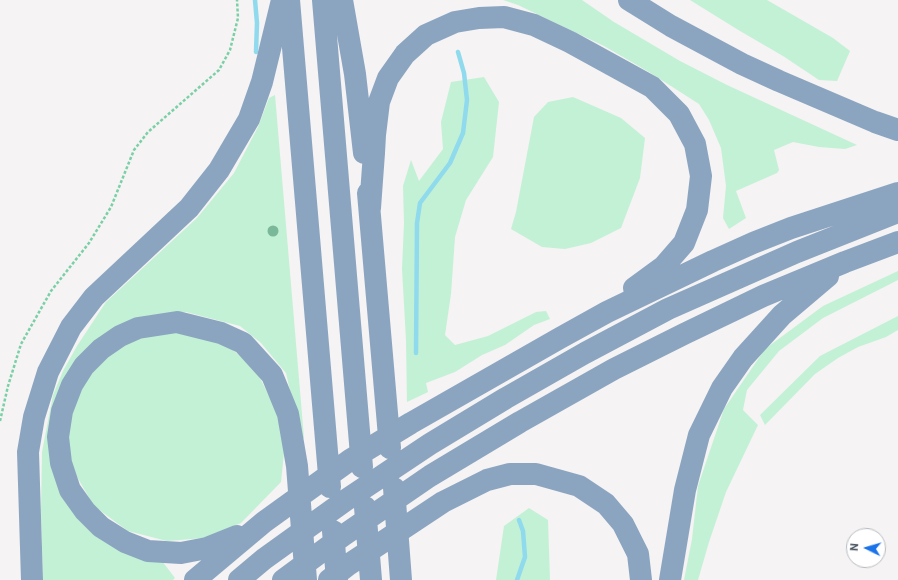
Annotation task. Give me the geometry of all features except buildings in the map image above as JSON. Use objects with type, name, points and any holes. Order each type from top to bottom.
[{"type":"highway","points":[[32,580],[28,452],[34,418],[48,372],[71,327],[94,297],[189,208],[219,170],[249,119],[262,82],[282,0]]},
{"type":"highway","points":[[289,0],[337,580]]},
{"type":"highway","points":[[323,0],[371,580]]},
{"type":"highway","points":[[342,0],[355,74],[370,208],[401,580]]},
{"type":"highway","points":[[629,0],[671,26],[742,64],[875,122],[898,130]]},
{"type":"highway","points":[[370,208],[374,136],[379,102],[388,78],[405,54],[426,35],[455,22],[479,18],[504,17],[534,25],[570,42],[652,87],[679,114],[695,144],[701,176],[697,210],[684,243],[664,266],[632,289],[607,312]]},
{"type":"highway","points":[[195,580],[264,522],[350,460],[508,367],[607,312],[713,261],[778,233],[898,193]]},
{"type":"highway","points":[[239,580],[264,559],[346,500],[430,444],[506,398],[586,353],[668,309],[797,252],[898,212]]},
{"type":"highway","points":[[283,580],[344,535],[430,476],[514,425],[614,369],[763,296],[898,242]]},
{"type":"highway","points":[[670,580],[685,490],[699,435],[722,388],[743,358],[782,315],[845,262]]},
{"type":"highway","points":[[264,522],[230,539],[207,548],[181,553],[148,551],[125,542],[101,527],[85,511],[70,490],[61,463],[58,437],[62,411],[72,385],[84,366],[101,349],[120,336],[138,328],[162,324],[177,322],[221,333],[243,343],[272,375],[288,414],[297,466],[306,580]]},
{"type":"highway","points":[[329,580],[348,565],[443,502],[487,480],[510,474],[536,474],[579,486],[606,504],[623,524],[638,554],[641,580]]},
{"type":"highway","points":[[398,538],[409,580]]},
{"type":"path","points":[[0,421],[8,386],[21,344],[50,291],[89,243],[110,207],[134,150],[148,132],[219,70],[230,50],[235,31],[238,18],[237,0]]},
{"type":"green space","points":[[503,0],[582,0],[614,22],[680,61],[727,85],[857,145],[845,149],[819,147],[793,142],[774,150],[779,170],[777,173],[736,191],[746,218],[729,229],[723,218],[726,186],[721,148],[709,120],[699,104],[649,72],[604,46],[518,5]]},
{"type":"green space","points":[[690,0],[767,0],[833,38],[850,51],[837,81],[819,80],[783,56]]},
{"type":"green space","points":[[484,77],[499,102],[493,157],[466,200],[455,237],[451,294],[445,335],[455,345],[488,336],[536,312],[546,311],[550,319],[534,325],[505,345],[482,355],[455,372],[426,383],[428,392],[407,402],[406,340],[402,269],[404,223],[403,186],[411,160],[419,181],[443,149],[441,122],[451,82]]},
{"type":"green space","points":[[275,95],[304,438],[301,439],[286,373],[261,343],[240,326],[186,312],[147,316],[69,370],[59,487],[162,561],[175,578],[173,580],[43,580],[41,511],[42,452],[53,395],[63,371],[77,346],[106,302],[197,218],[234,173],[258,127],[269,98]]},
{"type":"green space","points":[[573,97],[621,118],[645,138],[640,178],[621,228],[591,243],[565,249],[542,247],[511,229],[516,212],[534,117],[548,102]]},
{"type":"green space","points":[[898,271],[898,280],[823,318],[779,351],[747,390],[743,410],[758,425],[726,492],[698,580],[684,580],[692,539],[698,486],[724,409],[765,349],[823,306]]},
{"type":"green space","points":[[898,316],[898,330],[886,337],[858,347],[838,358],[815,374],[765,425],[760,415],[820,356]]},
{"type":"green space","points":[[165,330],[203,335],[229,347],[255,368],[275,408],[285,443],[281,482],[241,523],[204,538],[167,541],[128,531],[94,506],[73,470],[69,451],[68,426],[72,403],[87,375],[104,358],[132,340]]},
{"type":"green space","points":[[529,508],[548,520],[550,580],[496,580],[504,526]]},
{"type":"waterway","points":[[255,0],[257,23],[256,52]]},
{"type":"waterway","points":[[416,353],[417,223],[420,203],[450,163],[463,133],[467,100],[464,73],[458,52]]},
{"type":"waterway","points":[[517,580],[525,557],[523,531],[519,520]]}]
